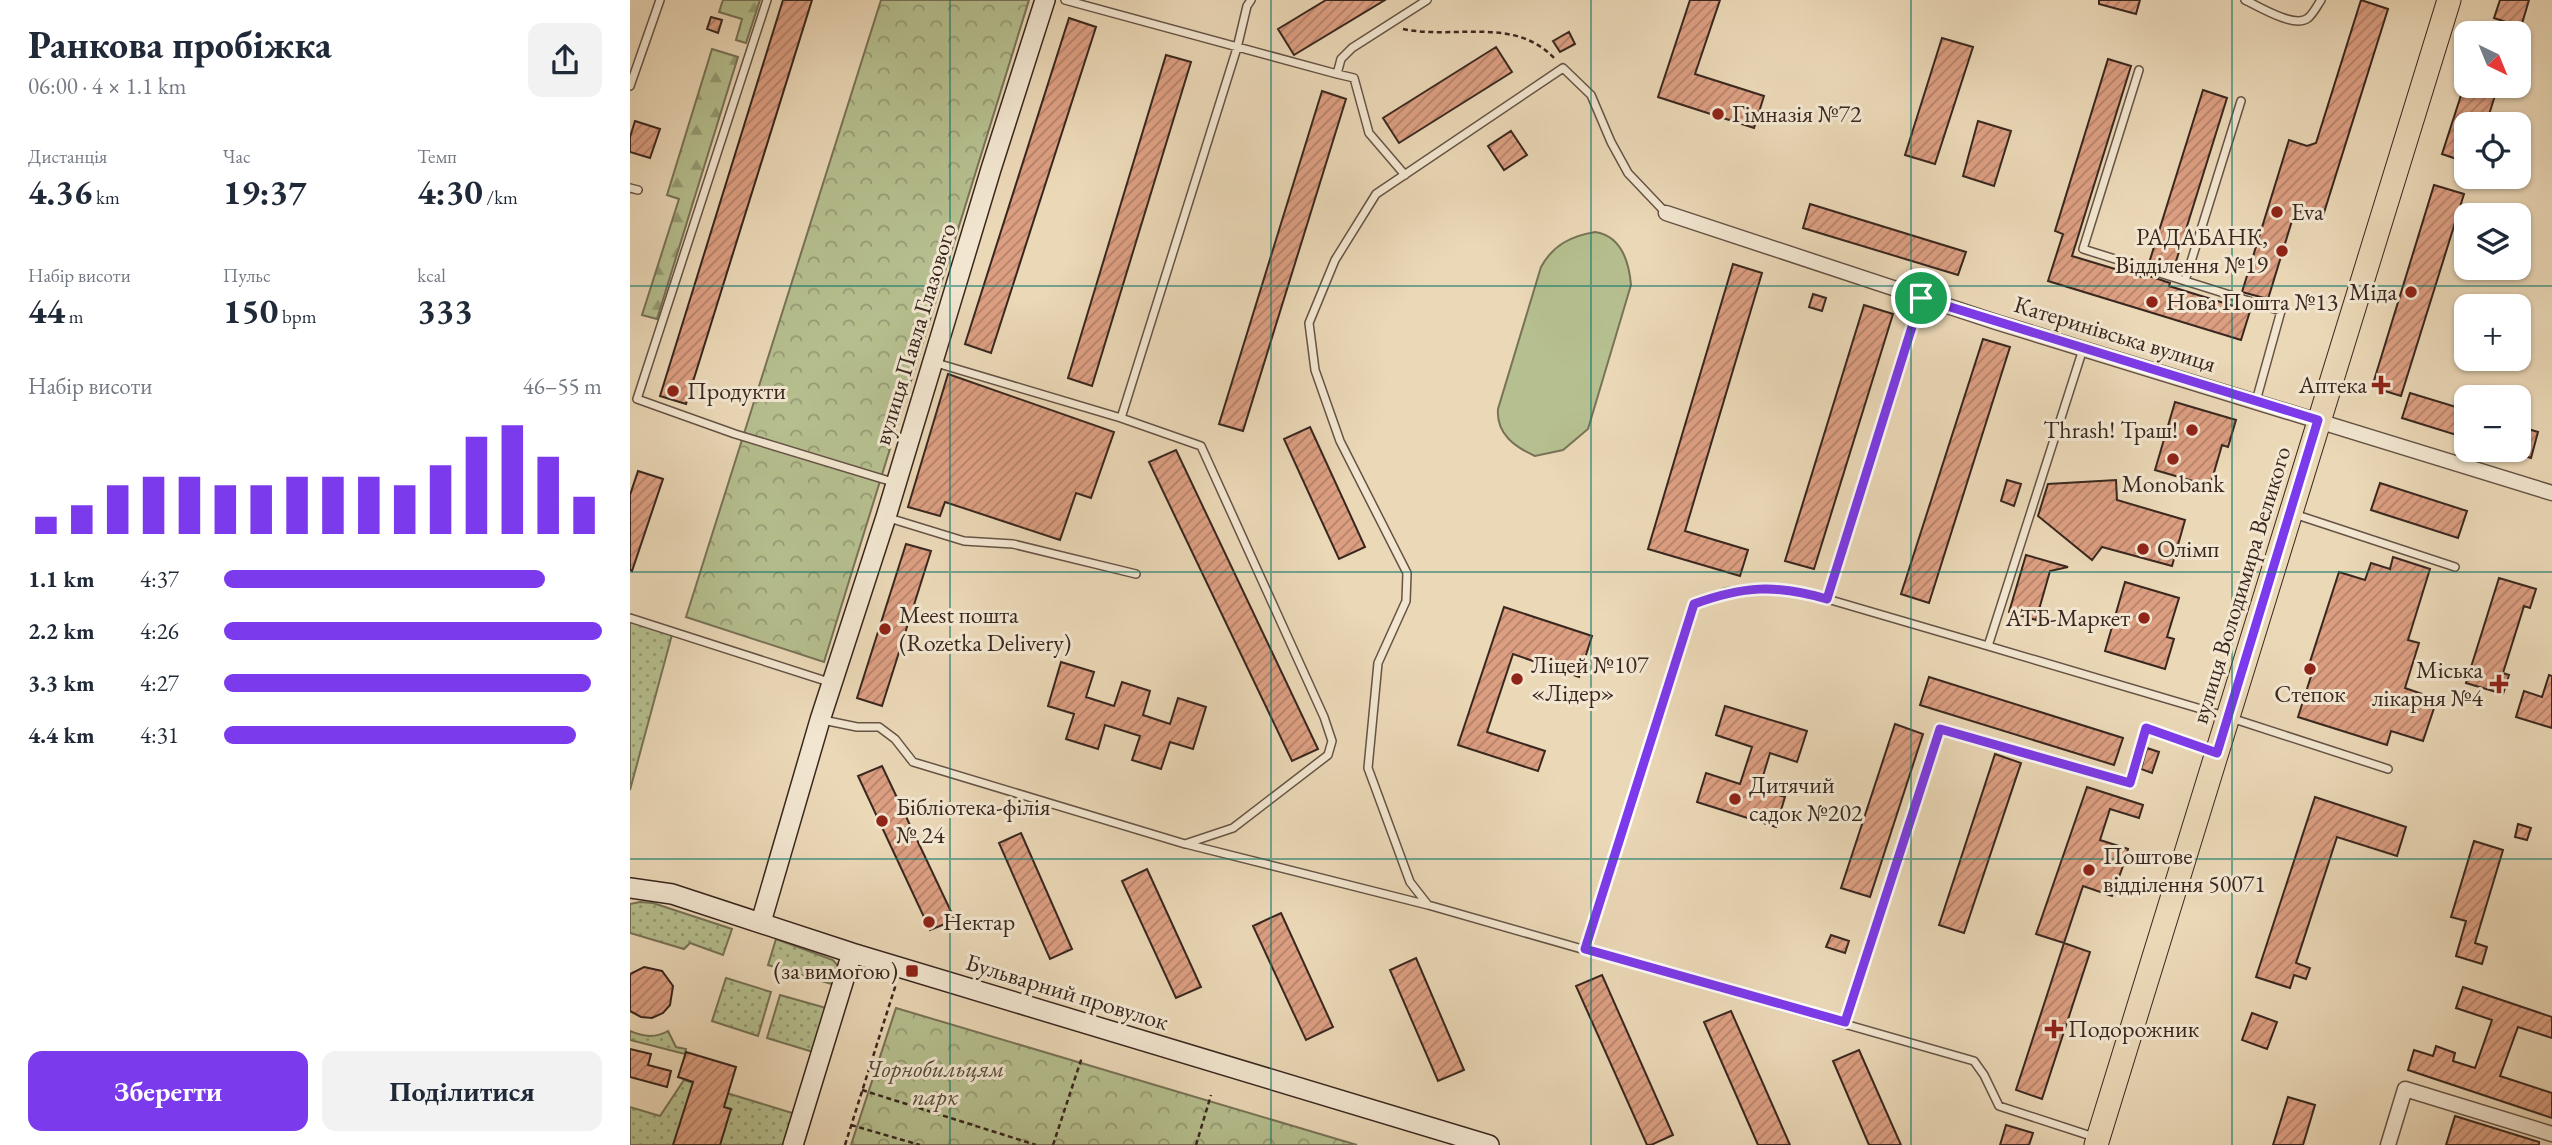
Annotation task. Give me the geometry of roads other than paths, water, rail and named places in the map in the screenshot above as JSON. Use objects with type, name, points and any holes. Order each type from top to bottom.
[{"type":"main road","name":"вулиця Володимира Великого","points":[[2097,1142],[2444,1]]},
{"type":"street","name":"вулиця Павла Глазового","points":[[761,922],[820,720],[886,517],[1045,0]]},
{"type":"street","name":"Катеринівська вулиця","points":[[1667,213],[2082,349],[2552,493]]},
{"type":"street","name":"Бульварний провулок","points":[[630,888],[672,894],[852,953],[1489,1145]]},
{"type":"street","points":[[793,1145],[852,953]]},
{"type":"street","points":[[2388,1145],[2405,1089],[2552,1134]]},
{"type":"lane","points":[[630,86],[660,0]]},
{"type":"lane","points":[[767,0],[637,399],[735,434],[896,483]]},
{"type":"lane","points":[[1065,0],[1354,78],[1369,133],[1405,175]]},
{"type":"lane","points":[[1121,418],[1251,0]]},
{"type":"lane","points":[[1337,75],[1341,58],[1352,48],[1427,0]]},
{"type":"lane","points":[[2245,0],[2285,18],[2301,22],[2309,18],[2321,0]]},
{"type":"lane","points":[[1428,905],[1410,882],[1368,768],[1378,663],[1406,601],[1407,573],[1340,441],[1315,370],[1309,323],[1335,260],[1376,194],[1563,68],[1591,94],[1611,142],[1628,173],[1667,213]]},
{"type":"lane","points":[[2139,70],[2083,249],[2281,311],[2256,401]]},
{"type":"lane","points":[[2185,281],[2241,101]]},
{"type":"lane","points":[[1827,599],[1921,298]]},
{"type":"lane","points":[[1989,646],[2082,349]]},
{"type":"lane","points":[[932,361],[1121,418],[1201,446],[1324,717],[1332,741],[1328,755],[1233,828],[1185,844]]},
{"type":"lane","points":[[2290,513],[2455,567]]},
{"type":"lane","points":[[886,517],[964,541],[1013,544],[1136,574]]},
{"type":"lane","points":[[1585,949],[1694,604],[1726,592],[1755,588],[1800,591],[2228,718],[2388,769]]},
{"type":"lane","points":[[630,618],[833,683]]},
{"type":"lane","points":[[820,720],[857,727],[879,727],[895,738],[913,762],[1185,844],[1428,905],[1974,1061],[1999,1106],[2097,1142]]},
{"type":"lane","points":[[1845,1022],[1940,729],[2130,783],[2146,728],[2217,753]]},
{"type":"place","name":"Гімназія №72","points":[[1718,114]]},
{"type":"place","name":"Eva","points":[[2277,212]]},
{"type":"place","name":"РАДАБАНК, Відділення №19","points":[[2282,251]]},
{"type":"place","name":"Міда","points":[[2411,292]]},
{"type":"place","name":"Нова Пошта №13","points":[[2152,302]]},
{"type":"place","name":"Аптека","points":[[2381,385]]},
{"type":"place","name":"Продукти","points":[[673,391]]},
{"type":"place","name":"Thrash! Траш!","points":[[2192,430]]},
{"type":"place","name":"Monobank","points":[[2173,459]]},
{"type":"place","name":"Олімп","points":[[2143,549]]},
{"type":"place","name":"АТБ-Маркет","points":[[2144,618]]},
{"type":"place","name":"Meest пошта (Rozetka Delivery)","points":[[885,629]]},
{"type":"place","name":"Степок","points":[[2310,669]]},
{"type":"place","name":"Ліцей №107 «Лідер»","points":[[1517,679]]},
{"type":"place","name":"Міська лікарня №4","points":[[2499,684]]},
{"type":"place","name":"Дитячий садок №202","points":[[1735,799]]},
{"type":"place","name":"Бібліотека-філія № 24","points":[[882,821]]},
{"type":"place","name":"Поштове відділення 50071","points":[[2089,870]]},
{"type":"place","name":"Нектар","points":[[929,922]]},
{"type":"place","name":"(за вимогою)","points":[[912,971]]},
{"type":"place","name":"Подорожник","points":[[2054,1029]]},
{"type":"park label","name":"Чорнобильцям парк","points":[[935,1083]]}]
